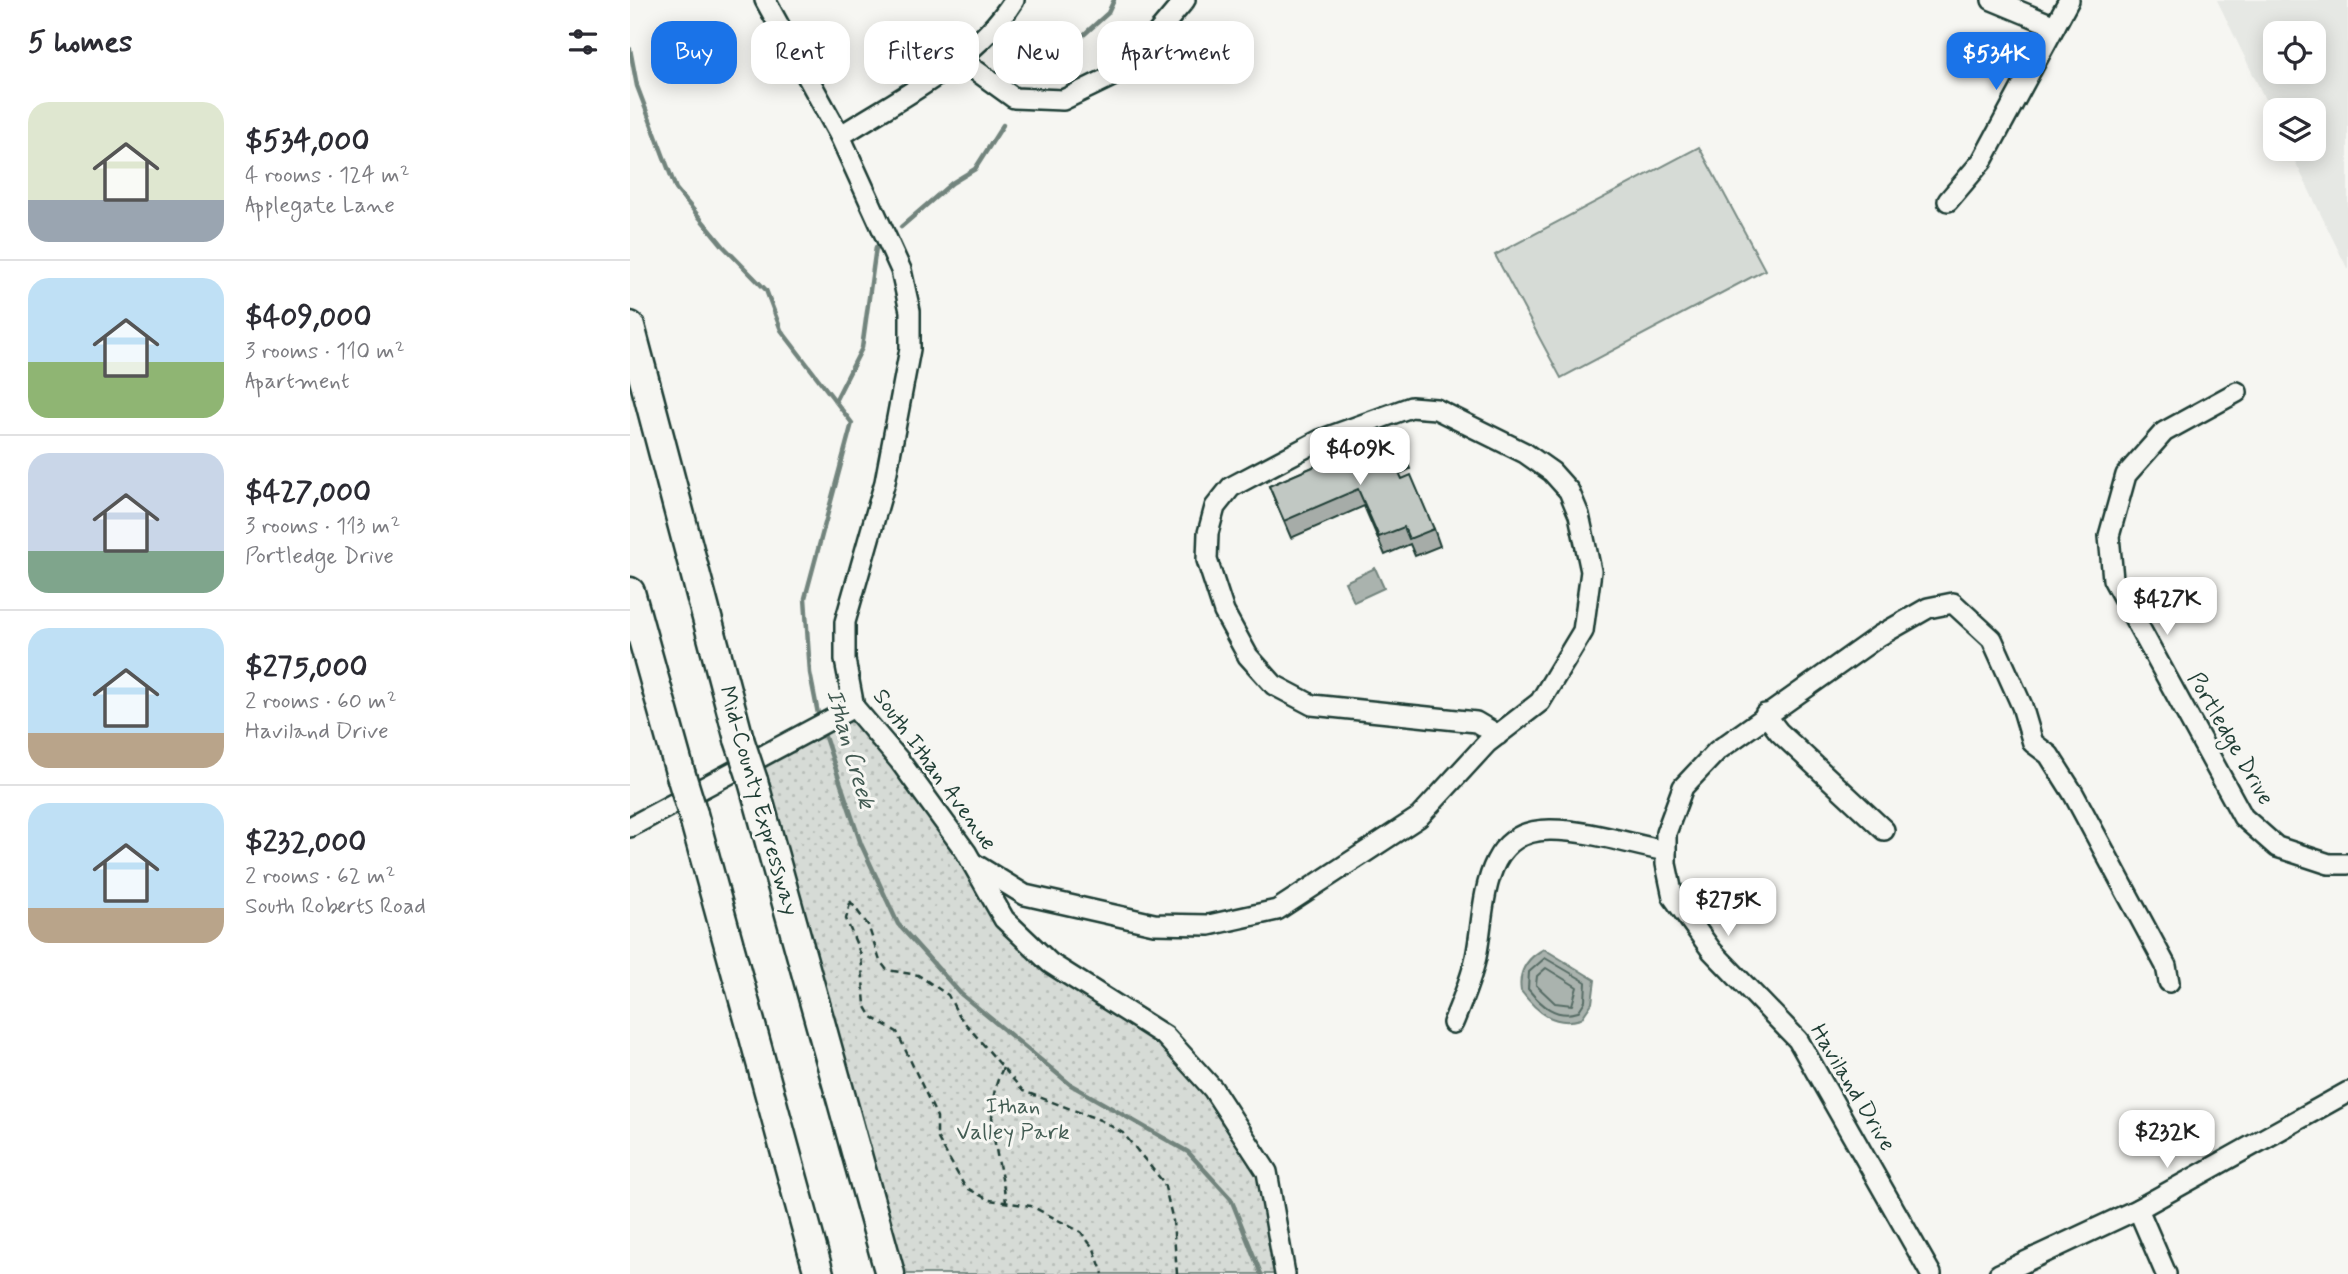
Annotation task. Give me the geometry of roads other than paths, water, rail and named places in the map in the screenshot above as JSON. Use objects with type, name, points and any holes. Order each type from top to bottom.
[{"type":"highway","name":"Mid-County Expressway","points":[[630,326],[739,739],[890,1274]]},
{"type":"highway","points":[[630,592],[819,1274]]},
{"type":"street","name":"South Ithan Avenue","points":[[765,0],[840,136],[901,270],[911,311],[910,349],[885,482],[845,622],[845,660],[854,707],[899,760],[973,863],[1004,919],[1050,963],[1165,1036],[1213,1089],[1267,1172],[1285,1274]]},
{"type":"street","points":[[979,41],[1002,19],[1014,0]]},
{"type":"street","points":[[979,73],[1014,98],[1063,100],[1127,69],[1185,0]]},
{"type":"street","points":[[1992,0],[2055,26]]},
{"type":"street","points":[[1948,201],[1982,161],[2069,0]]},
{"type":"street","points":[[840,136],[921,84]]},
{"type":"street","name":"Portledge Drive","points":[[2237,392],[2164,432],[2126,475],[2109,536],[2113,579],[2243,817],[2277,847],[2329,864],[2348,864]]},
{"type":"street","points":[[973,863],[1026,895],[1154,924],[1209,925],[1277,910],[1419,817],[1497,735],[1540,702],[1583,631],[1591,571],[1579,515],[1569,492],[1552,472],[1525,453],[1436,409],[1411,407],[1320,440],[1231,486],[1215,507],[1208,533],[1207,560],[1224,612],[1248,656],[1275,685],[1312,705],[1476,722],[1497,735]]},
{"type":"street","name":"Haviland Drive","points":[[1931,1274],[1798,1040],[1712,951],[1673,897],[1666,833],[1683,787],[1717,751],[1765,714],[1879,636],[1928,608],[1953,603],[1992,639],[2022,706],[2033,743],[2049,755],[2108,852],[2166,966],[2169,982]]},
{"type":"street","points":[[630,827],[854,707]]},
{"type":"street","points":[[1765,714],[1779,732],[1884,830]]},
{"type":"street","points":[[1453,1023],[1475,961],[1484,888],[1489,873],[1497,859],[1519,838],[1550,830],[1666,851]]},
{"type":"street","points":[[2000,1274],[2138,1209],[2348,1091]]},
{"type":"street","points":[[2138,1209],[2166,1274]]},
{"type":"water","points":[[1375,568],[1384,588],[1354,602],[1345,582]]},
{"type":"water","points":[[1544,949],[1595,980],[1592,1003],[1581,1019],[1562,1021],[1547,1016],[1521,991],[1525,966]]},
{"type":"waterway","points":[[1083,35],[1108,13],[1114,0]]},
{"type":"waterway","name":"Ithan Creek","points":[[630,49],[637,86],[676,189],[724,247],[766,290],[781,330],[852,423],[805,598],[810,673],[819,719]]},
{"type":"waterway","points":[[901,227],[952,183],[975,169],[1003,125]]},
{"type":"waterway","points":[[835,401],[862,348],[876,247]]},
{"type":"waterway","name":"Ithan Creek","points":[[823,731],[861,844],[898,924],[961,994],[1071,1085],[1188,1152],[1231,1199],[1261,1274]]},
{"type":"park label","name":"Ithan Valley Park","points":[[1013,1120]]}]
